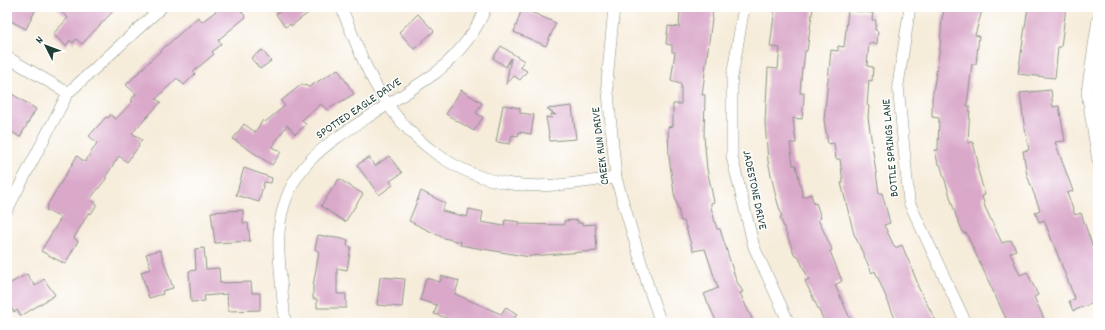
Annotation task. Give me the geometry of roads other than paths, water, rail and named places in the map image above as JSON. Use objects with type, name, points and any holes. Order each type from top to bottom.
[{"type":"street","points":[[7,210],[68,93],[162,7]]},
{"type":"street","points":[[341,7],[374,82],[388,105],[408,130],[425,146],[458,168],[477,176],[496,181],[529,185],[551,186],[616,178]]},
{"type":"street","name":"SPOTTED EAGLE DRIVE","points":[[285,323],[279,238],[280,223],[284,205],[294,182],[307,162],[325,145],[437,72],[453,58],[479,23],[486,7]]},
{"type":"street","name":"CREEK RUN DRIVE","points":[[614,7],[607,82],[616,178],[649,289],[661,323]]},
{"type":"street","name":"JADESTONE DRIVE","points":[[744,7],[732,77],[732,157],[754,247],[789,323]]},
{"type":"street","name":"BOTTLE SPRINGS LANE","points":[[910,7],[898,85],[909,202],[966,323]]},
{"type":"street","points":[[1098,19],[1087,92],[1098,161]]},
{"type":"street","points":[[7,57],[68,93]]}]
